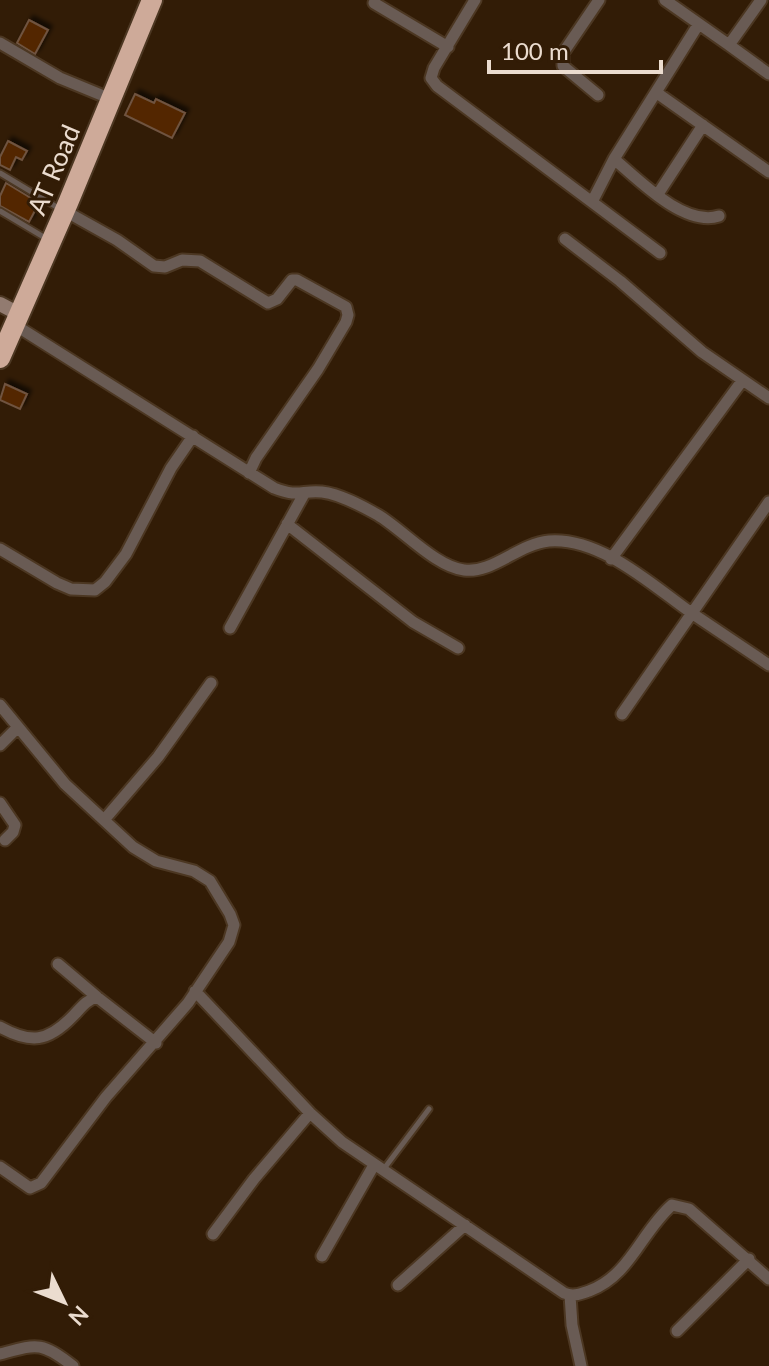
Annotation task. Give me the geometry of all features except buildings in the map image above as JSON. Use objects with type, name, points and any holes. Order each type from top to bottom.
[{"type":"highway","name":"AT Road","points":[[0,358],[111,99],[146,2]]},
{"type":"street","points":[[475,0],[431,78],[437,86],[660,253]]},
{"type":"street","points":[[598,95],[563,66],[561,60],[599,0]]},
{"type":"street","points":[[665,0],[769,74]]},
{"type":"street","points":[[729,45],[761,0]]},
{"type":"street","points":[[374,3],[448,47]]},
{"type":"street","points":[[592,202],[614,159],[698,25]]},
{"type":"street","points":[[0,43],[60,78],[111,99]]},
{"type":"street","points":[[657,93],[768,169]]},
{"type":"street","points":[[658,194],[703,125]]},
{"type":"street","points":[[614,159],[689,215],[708,219],[719,216]]},
{"type":"street","points":[[65,211],[117,240],[154,266],[165,267],[182,260],[200,261],[268,303],[277,299],[292,280],[297,280],[346,307],[346,322],[249,473]]},
{"type":"street","points":[[565,239],[620,281],[702,352],[769,398]]},
{"type":"street","points":[[0,304],[17,319],[249,473],[290,494],[320,492],[338,496],[378,515],[445,563],[461,570],[488,567],[520,548],[548,541],[581,544],[640,575],[769,665]]},
{"type":"street","points":[[611,559],[742,381]]},
{"type":"street","points":[[0,549],[57,583],[71,589],[95,590],[126,554],[171,468],[193,436]]},
{"type":"street","points":[[230,628],[304,494]]},
{"type":"street","points":[[622,714],[769,502]]},
{"type":"street","points":[[287,524],[400,613],[458,648]]},
{"type":"street","points":[[104,820],[158,757],[211,683]]},
{"type":"street","points":[[0,705],[65,784],[143,855],[194,871],[210,881],[234,925],[229,942],[156,1043],[106,1097],[37,1186],[25,1186],[0,1167]]},
{"type":"street","points":[[0,745],[18,727]]},
{"type":"street","points":[[0,803],[15,825],[5,840]]},
{"type":"street","points":[[58,964],[156,1043]]},
{"type":"street","points":[[195,991],[310,1113],[378,1168],[570,1295],[598,1287],[619,1273],[651,1228],[672,1205],[689,1209],[769,1279]]},
{"type":"street","points":[[0,1027],[21,1037],[42,1038],[65,1025],[86,1003],[97,997]]},
{"type":"street","points":[[213,1234],[254,1179],[310,1113]]},
{"type":"street","points":[[322,1256],[378,1168]]},
{"type":"street","points":[[398,1285],[465,1225]]},
{"type":"street","points":[[677,1331],[749,1259]]},
{"type":"street","points":[[570,1295],[572,1325],[581,1366]]},
{"type":"street","points":[[0,1354],[23,1346],[39,1347],[73,1366]]},
{"type":"lane","points":[[0,173],[65,211]]},
{"type":"lane","points":[[0,211],[51,242]]},
{"type":"lane","points":[[378,1168],[429,1109]]}]
